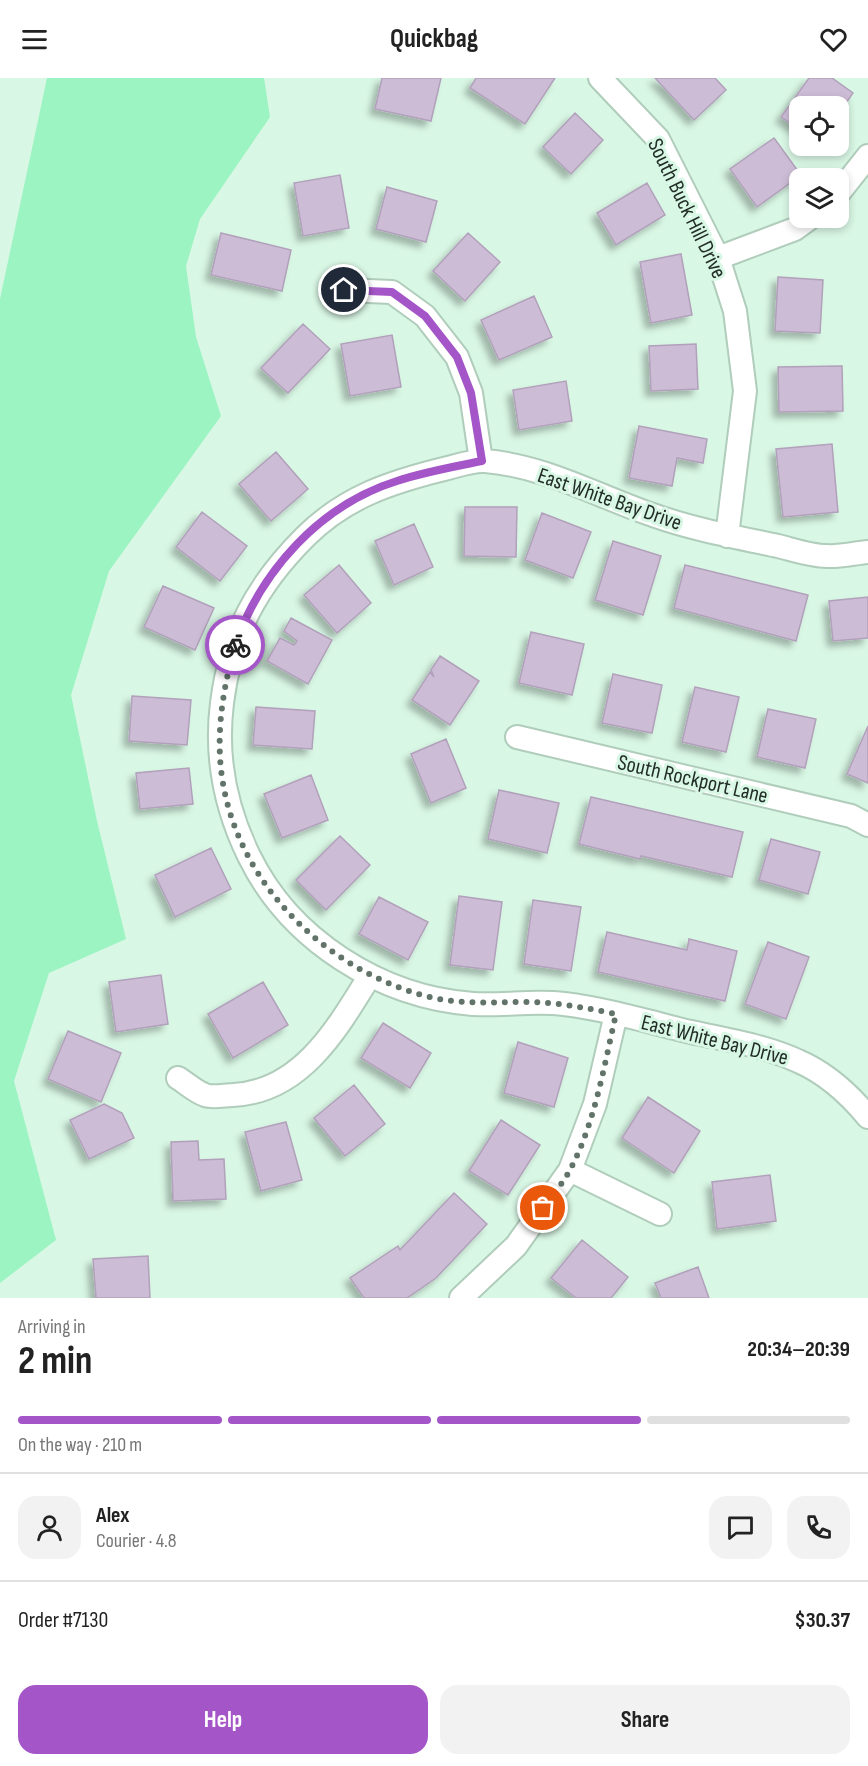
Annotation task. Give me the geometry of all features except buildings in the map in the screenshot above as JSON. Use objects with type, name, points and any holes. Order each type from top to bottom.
[{"type":"street","name":"South Buck Hill Drive","points":[[600,78],[658,139],[718,258],[735,311],[745,391],[728,536]]},
{"type":"street","points":[[849,180],[868,156]]},
{"type":"street","points":[[718,258],[796,228]]},
{"type":"street","points":[[344,290],[392,292],[425,316],[457,357],[471,393],[482,461]]},
{"type":"street","name":"East White Bay Drive","points":[[868,552],[826,556],[728,536],[650,514],[568,479],[482,461],[396,481],[358,496],[322,520],[276,566],[253,601],[235,643],[224,686],[219,725],[220,759],[226,799],[258,875],[284,910],[310,936],[369,976],[422,995],[448,1000],[477,1004],[564,1004],[766,1050],[801,1062],[847,1092],[868,1117]]},
{"type":"street","name":"South Rockport Lane","points":[[517,737],[851,816],[868,825]]},
{"type":"street","points":[[178,1078],[206,1096],[242,1094],[285,1080],[307,1063],[337,1029],[369,976]]},
{"type":"street","points":[[461,1298],[516,1246],[570,1170],[595,1104],[616,1014]]},
{"type":"street","points":[[570,1170],[660,1214]]},
{"type":"green space","points":[[47,78],[264,78],[270,117],[200,219],[186,266],[196,337],[221,416],[109,571],[71,695],[97,821],[126,939],[49,973],[14,1081],[56,1240],[0,1283],[0,299]]},
{"type":"way so far","points":[[235,645],[224,686],[219,725],[220,759],[226,799],[239,836],[258,875],[284,910],[310,936],[369,976],[422,995],[477,1004],[527,1002],[564,1004],[616,1014],[595,1104],[587,1126],[570,1170],[543,1208]]},
{"type":"route","points":[[235,645],[253,601],[276,566],[322,520],[358,496],[396,481],[482,461],[471,393],[457,357],[425,316],[392,292],[344,290]]}]
